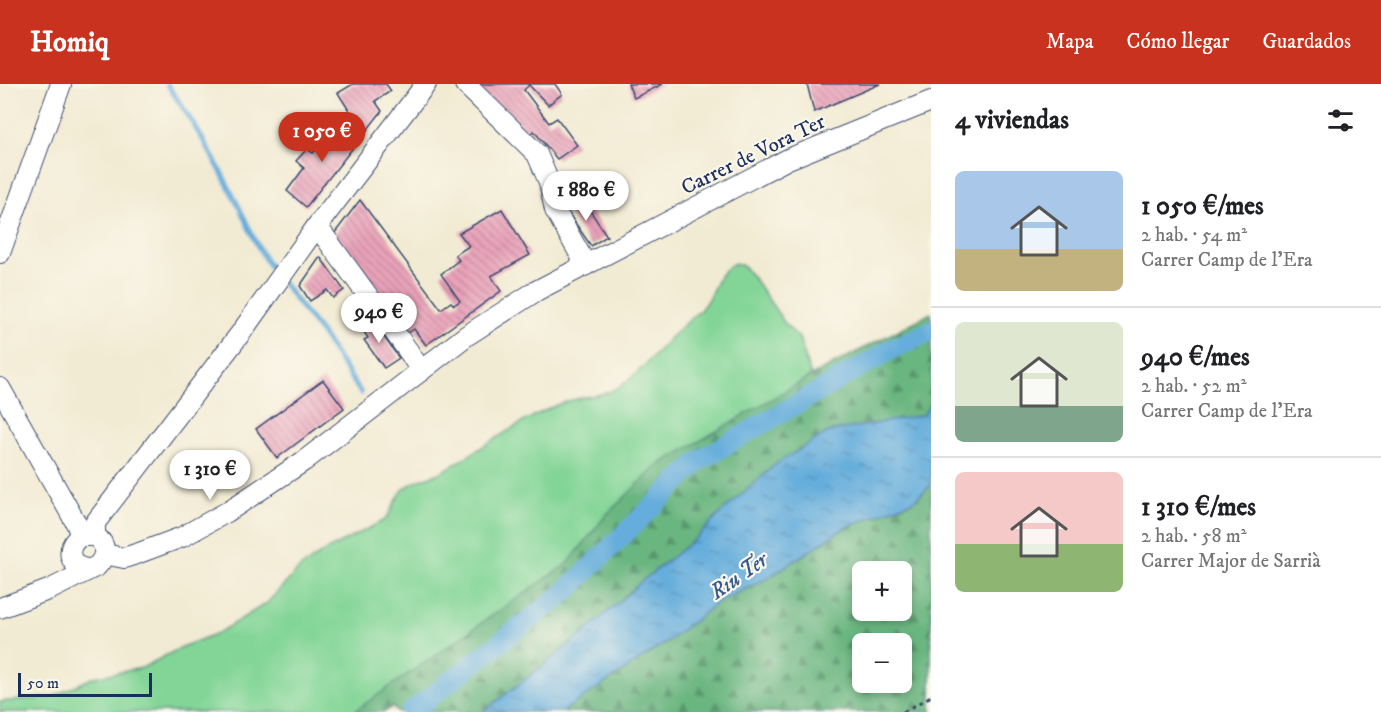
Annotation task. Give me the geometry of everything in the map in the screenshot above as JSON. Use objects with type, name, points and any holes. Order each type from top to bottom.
[{"type":"street","points":[[0,253],[61,84]]},
{"type":"street","points":[[91,569],[79,568],[75,565],[69,554],[72,543],[88,536],[240,334],[317,226],[426,84]]},
{"type":"street","points":[[465,84],[537,154],[549,182],[555,210],[586,265]]},
{"type":"street","name":"Carrer de Vora Ter","points":[[105,554],[124,558],[182,537],[227,512],[304,461],[466,336],[536,291],[788,159],[931,102]]},
{"type":"street","points":[[317,226],[421,371]]},
{"type":"street","points":[[0,388],[76,524],[88,536],[102,543],[105,554],[97,566],[51,589],[0,608]]},
{"type":"path","points":[[903,712],[931,696]]},
{"type":"green space","points":[[735,263],[743,266],[755,280],[786,325],[799,338],[811,376],[658,465],[606,515],[568,563],[353,712],[0,712],[0,702],[52,697],[94,677],[142,668],[184,646],[218,633],[267,603],[300,568],[325,551],[385,520],[398,496],[409,485],[445,470],[519,424],[549,409],[565,402],[611,391],[625,383],[701,309],[719,277]]},
{"type":"green space","points":[[931,313],[931,404],[923,415],[776,464],[695,539],[641,582],[583,634],[483,712],[397,712],[393,706],[385,712],[353,712],[568,563],[606,515],[658,465],[811,376]]},
{"type":"green space","points":[[931,485],[931,712],[562,712],[668,641],[717,603],[766,579],[846,527],[913,501]]},
{"type":"water","name":"Riu Ter","points":[[931,404],[931,485],[913,501],[846,527],[766,579],[717,603],[668,641],[562,712],[483,712],[583,634],[641,582],[695,539],[776,464],[828,432],[923,415]]},
{"type":"building","points":[[353,84],[386,84],[391,91],[375,101],[382,111],[364,134],[338,93]]},
{"type":"building","points":[[474,84],[555,84],[562,94],[548,105],[529,85],[524,90],[549,123],[557,118],[577,145],[557,159],[534,131],[526,137]]},
{"type":"building","points":[[628,84],[663,84],[634,98]]},
{"type":"building","points":[[807,84],[880,84],[814,112]]},
{"type":"building","points":[[339,117],[356,144],[306,207],[287,191],[304,168],[296,161],[307,149],[313,153],[331,135],[328,129]]},
{"type":"building","points":[[581,197],[607,236],[591,246],[565,208]]},
{"type":"building","points":[[360,200],[441,309],[451,302],[454,305],[460,301],[441,274],[459,260],[455,255],[469,246],[459,233],[502,209],[530,255],[491,276],[501,291],[426,345],[414,329],[407,334],[334,234]]},
{"type":"building","points":[[320,257],[344,290],[333,298],[327,290],[310,301],[300,286]]},
{"type":"building","points":[[368,315],[399,358],[384,368],[364,340],[368,338],[364,332],[368,329],[362,320]]},
{"type":"building","points":[[323,380],[344,408],[277,458],[256,429]]},
{"type":"waterway","points":[[167,84],[212,156],[259,248],[276,275]]},
{"type":"waterway","points":[[282,282],[321,333],[361,393]]},
{"type":"waterway","points":[[411,712],[565,592],[700,460],[892,349],[931,331]]}]
